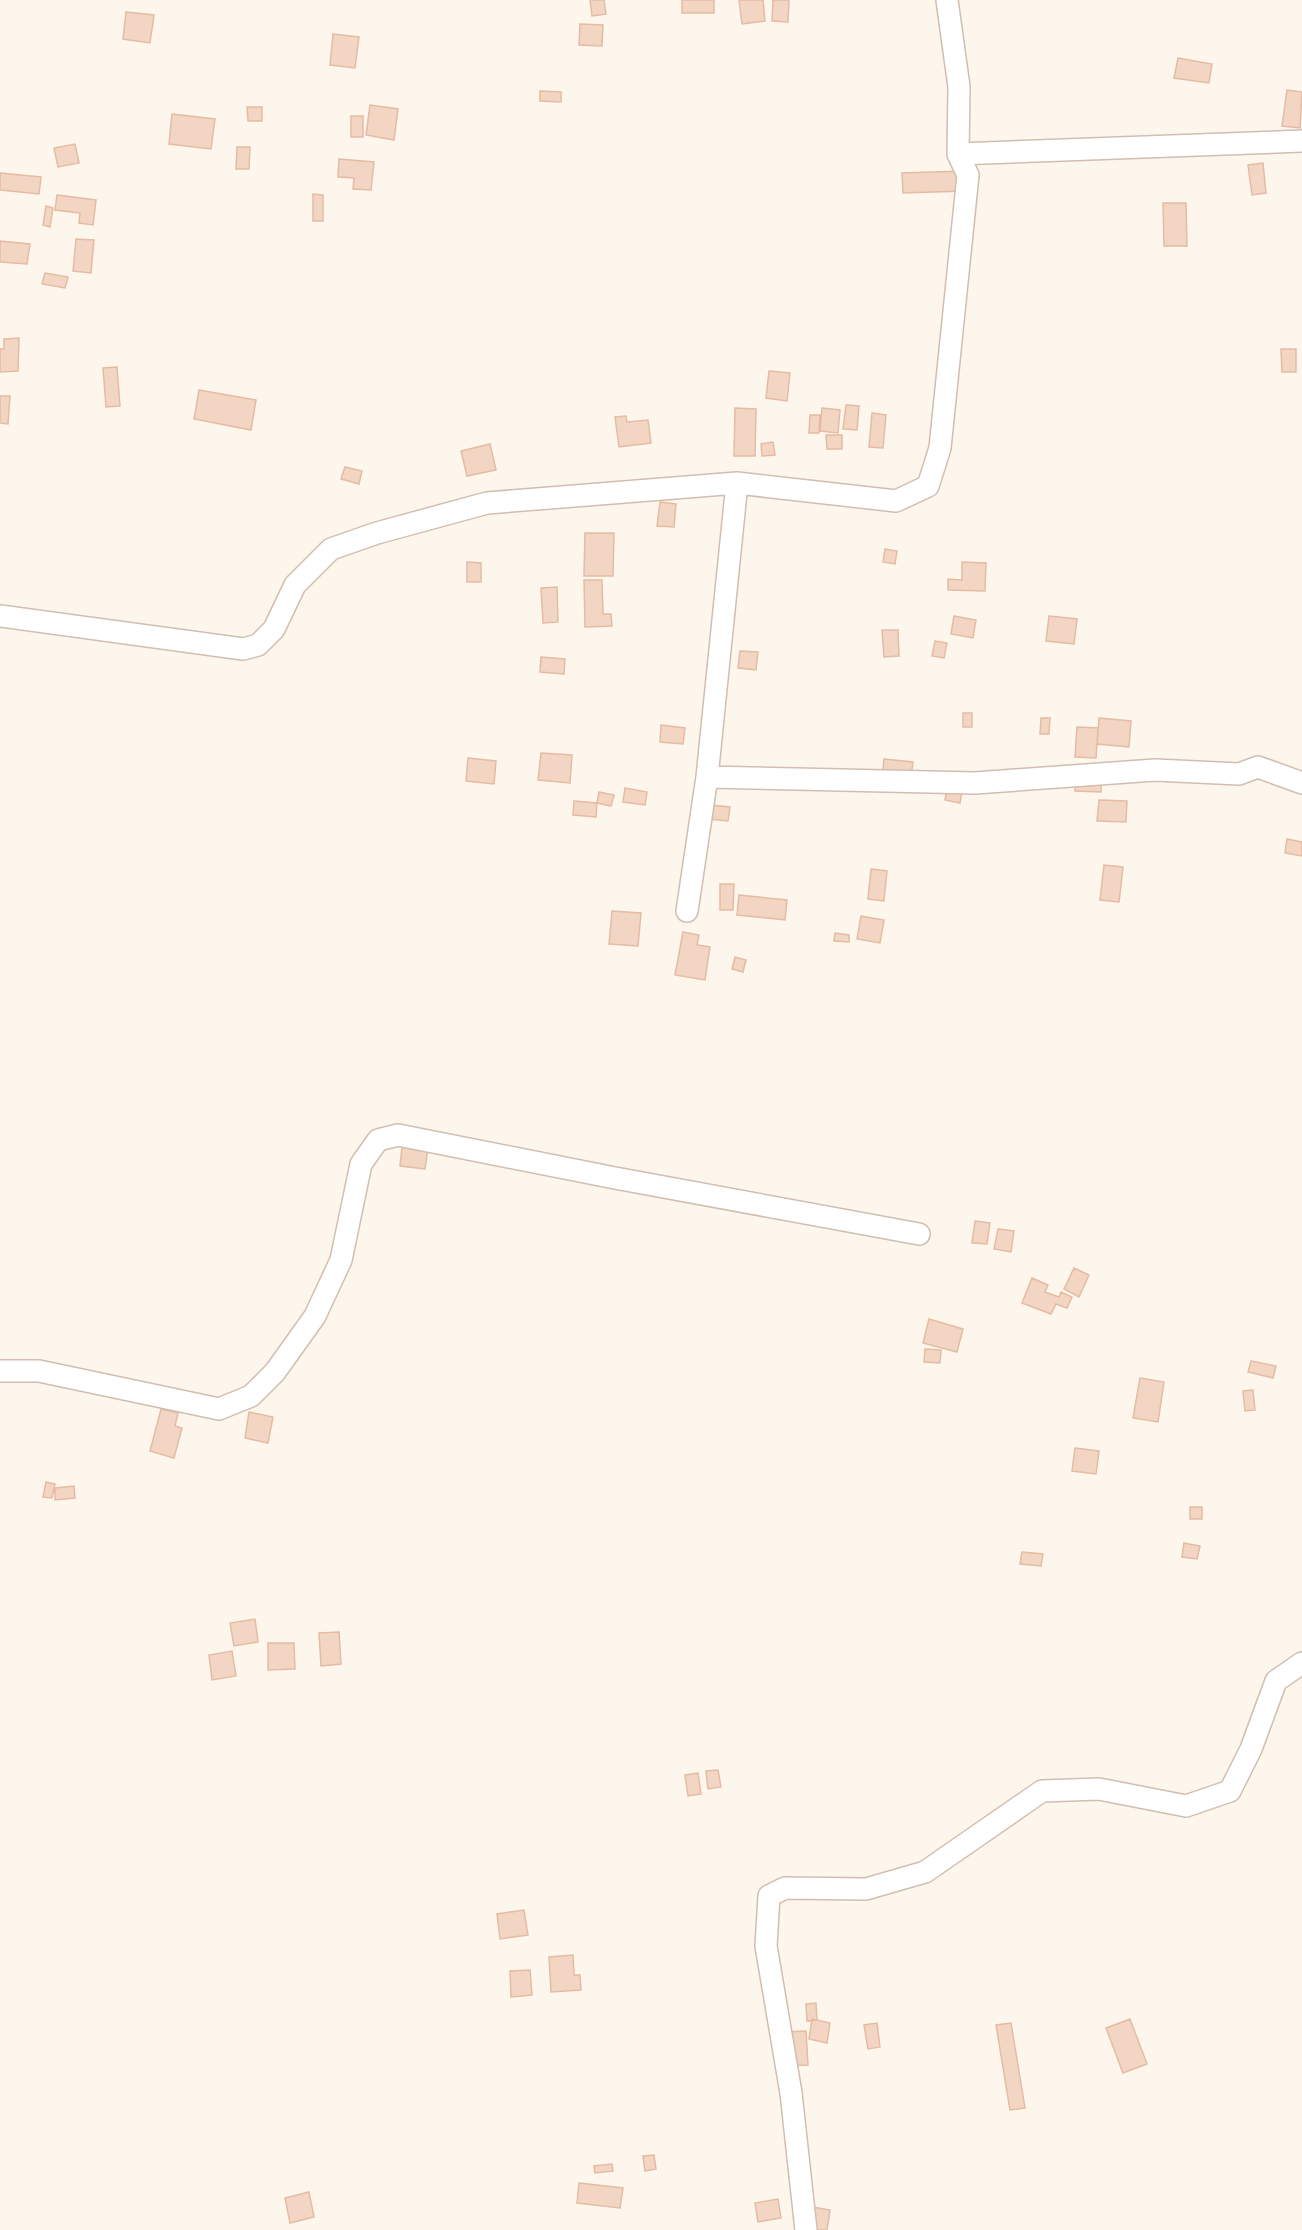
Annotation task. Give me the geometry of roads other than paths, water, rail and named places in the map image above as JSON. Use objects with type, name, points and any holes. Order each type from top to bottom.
[{"type":"street","points":[[0,616],[243,649],[258,645],[274,629],[295,585],[331,549],[377,533],[487,503],[737,483],[896,501],[928,486],[940,448],[968,175],[958,154],[959,87],[947,0]]},
{"type":"street","points":[[958,154],[1302,141]]},
{"type":"street","points":[[687,911],[707,777],[737,483]]},
{"type":"street","points":[[707,777],[975,783],[1155,770],[1239,774],[1258,767],[1302,783]]},
{"type":"street","points":[[0,1371],[39,1371],[219,1409],[251,1396],[275,1372],[315,1316],[341,1260],[361,1164],[378,1140],[398,1135],[627,1181],[919,1234]]},
{"type":"street","points":[[806,2230],[791,2093],[766,1947],[769,1896],[784,1888],[866,1889],[925,1872],[1042,1791],[1099,1789],[1186,1806],[1230,1791],[1251,1749],[1276,1681],[1302,1663]]}]
